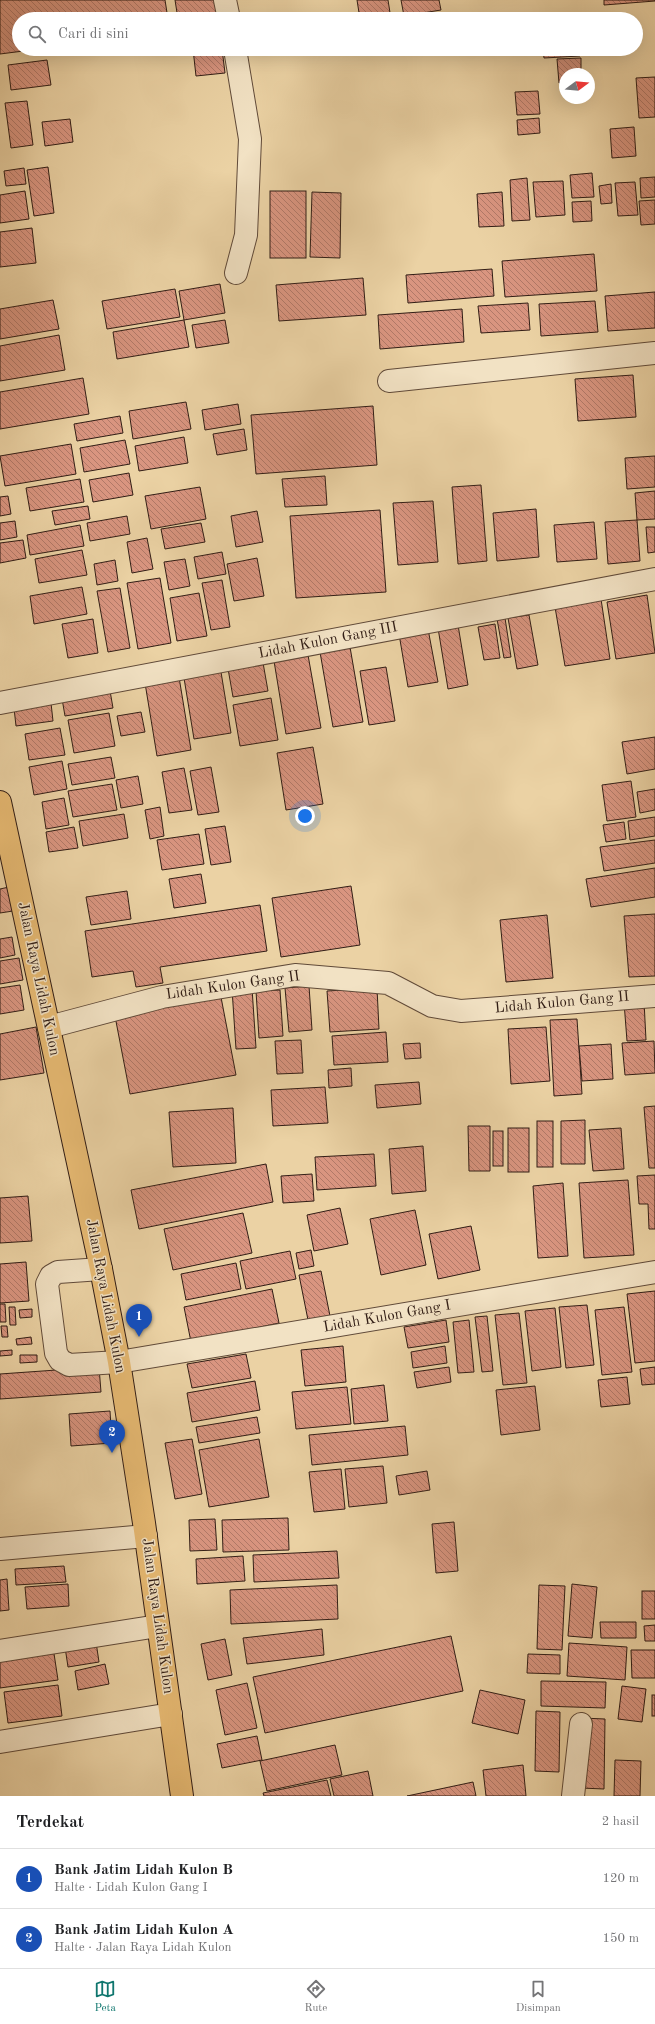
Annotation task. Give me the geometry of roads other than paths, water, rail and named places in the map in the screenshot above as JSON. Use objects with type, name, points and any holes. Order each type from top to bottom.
[{"type":"main road","name":"Jalan Raya Lidah Kulon","points":[[0,802],[101,1269],[119,1362],[146,1536],[182,1796]]},
{"type":"street","points":[[225,0],[228,12]]},
{"type":"street","points":[[236,56],[250,139],[246,235],[236,273]]},
{"type":"street","points":[[389,381],[655,353]]},
{"type":"street","name":"Lidah Kulon Gang III","points":[[0,703],[655,579]]},
{"type":"street","name":"Lidah Kulon Gang II","points":[[49,1028],[162,996],[295,974],[388,983],[432,1006],[461,1012],[655,996]]},
{"type":"street","name":"Lidah Kulon Gang I","points":[[101,1269],[58,1272],[51,1276],[47,1284],[56,1353],[60,1360],[70,1365],[119,1362],[655,1272]]},
{"type":"street","points":[[0,1549],[146,1536]]},
{"type":"street","points":[[0,1652],[158,1626]]},
{"type":"street","points":[[0,1742],[171,1714]]},
{"type":"street","points":[[573,1796],[581,1724]]},
{"type":"place","name":"Bank Jatim Lidah Kulon B","points":[[139,1337]]},
{"type":"place","name":"Bank Jatim Lidah Kulon A","points":[[112,1453]]}]
